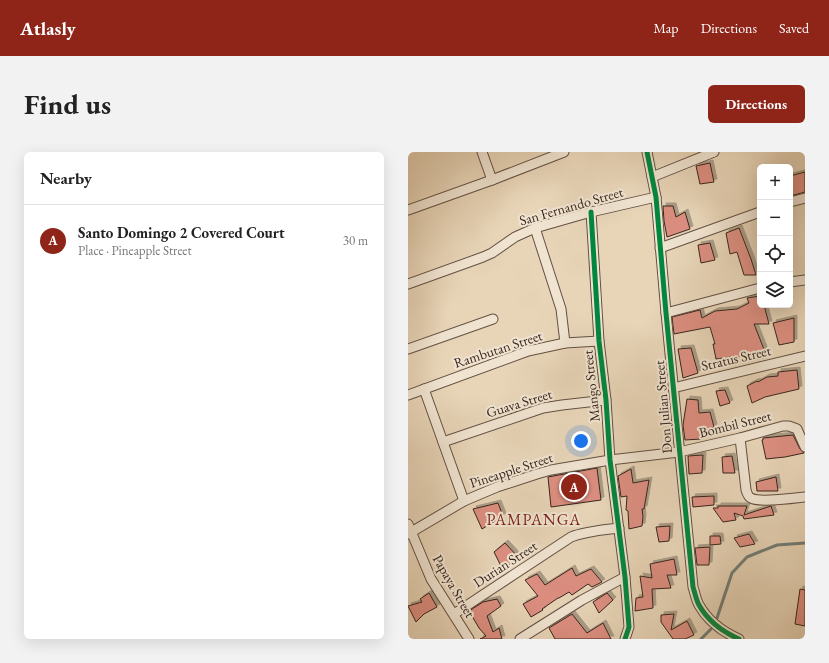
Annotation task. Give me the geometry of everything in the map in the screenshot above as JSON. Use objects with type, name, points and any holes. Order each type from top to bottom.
[{"type":"street","points":[[482,152],[492,180]]},
{"type":"street","points":[[408,210],[564,152]]},
{"type":"street","name":"Don Julian Street","points":[[647,152],[656,197],[693,587],[698,604],[706,616],[718,627],[739,639]]},
{"type":"street","points":[[652,176],[714,152]]},
{"type":"street","name":"San Fernando Street","points":[[408,284],[483,257],[492,253],[515,237],[535,228],[591,212],[656,197]]},
{"type":"street","points":[[793,201],[805,198]]},
{"type":"street","name":"Mango Street","points":[[591,212],[599,341],[606,400],[610,460],[619,528],[629,627],[626,639]]},
{"type":"street","points":[[660,248],[757,213]]},
{"type":"street","points":[[535,228],[561,309],[565,343]]},
{"type":"street","points":[[793,282],[805,280]]},
{"type":"street","points":[[666,313],[757,289]]},
{"type":"street","points":[[408,349],[493,319]]},
{"type":"street","name":"Rambutan Street","points":[[408,395],[528,351],[565,343],[599,341]]},
{"type":"street","name":"Stratus Street","points":[[673,388],[805,356]]},
{"type":"street","points":[[424,389],[464,501]]},
{"type":"street","name":"Guava Street","points":[[443,442],[543,408],[606,400]]},
{"type":"street","name":"Bombil Street","points":[[679,452],[740,438],[778,427],[789,426],[797,429],[805,446]]},
{"type":"street","points":[[740,438],[746,490],[750,498],[763,500],[805,497]]},
{"type":"street","name":"Pineapple Street","points":[[409,530],[464,501],[497,487],[544,472],[610,460],[679,452]]},
{"type":"street","name":"Durian Street","points":[[454,614],[571,537],[587,532],[619,528]]},
{"type":"street","name":"Papaya Street","points":[[409,530],[431,579],[469,639]]},
{"type":"street","points":[[520,639],[582,600],[624,577]]},
{"type":"building","points":[[710,163],[714,182],[700,184],[696,166]]},
{"type":"building","points":[[805,172],[805,192],[793,195],[793,175]]},
{"type":"building","points":[[663,206],[673,206],[676,217],[685,212],[690,229],[667,237]]},
{"type":"building","points":[[739,228],[756,275],[744,275],[737,252],[730,254],[726,233]]},
{"type":"building","points":[[710,243],[715,260],[701,263],[698,245]]},
{"type":"building","points":[[757,296],[757,308],[765,308],[769,324],[754,324],[767,357],[749,361],[748,355],[716,359],[713,344],[715,344],[710,327],[674,334],[672,317],[700,310],[702,318],[715,311],[737,309],[749,303],[747,298]]},
{"type":"building","points":[[794,318],[794,342],[779,345],[773,323]]},
{"type":"building","points":[[691,348],[698,373],[683,378],[678,349]]},
{"type":"building","points":[[797,370],[799,389],[765,397],[752,403],[747,386],[767,377],[778,376],[778,372]]},
{"type":"building","points":[[725,390],[730,403],[720,406],[716,391]]},
{"type":"building","points":[[687,399],[698,400],[699,413],[710,412],[714,427],[701,433],[701,439],[685,440],[683,425]]},
{"type":"building","points":[[793,435],[800,449],[804,453],[766,459],[762,440],[763,438]]},
{"type":"building","points":[[703,455],[702,473],[689,474],[688,456]]},
{"type":"building","points":[[732,456],[735,473],[723,473],[722,457]]},
{"type":"building","points":[[597,468],[601,500],[551,507],[548,477]]},
{"type":"building","points":[[631,469],[633,483],[649,480],[644,509],[642,509],[642,526],[629,529],[628,511],[626,510],[627,496],[621,497],[618,476]]},
{"type":"building","points":[[776,477],[778,491],[757,491],[756,482]]},
{"type":"building","points":[[714,496],[714,505],[693,507],[692,497]]},
{"type":"building","points":[[498,503],[503,516],[482,529],[473,509]]},
{"type":"building","points":[[718,506],[747,506],[744,515],[771,506],[774,515],[744,519],[743,516],[734,513],[736,520],[723,522],[713,508],[718,508]]},
{"type":"building","points":[[670,526],[669,541],[659,542],[656,527]]},
{"type":"building","points":[[749,534],[755,544],[740,547],[734,538]]},
{"type":"building","points":[[710,536],[720,536],[721,544],[710,545]]},
{"type":"building","points":[[505,543],[520,559],[502,568],[494,552]]},
{"type":"building","points":[[710,547],[709,565],[697,565],[695,548]]},
{"type":"building","points":[[674,559],[677,575],[667,575],[671,588],[652,589],[653,608],[635,611],[636,598],[643,597],[640,576],[652,578],[650,564]]},
{"type":"building","points":[[572,568],[576,576],[591,569],[602,582],[592,587],[588,584],[572,595],[569,592],[531,617],[523,604],[538,596],[525,580],[537,574],[545,585]]},
{"type":"building","points":[[800,589],[805,590],[805,626],[795,624]]},
{"type":"building","points":[[429,593],[437,607],[424,614],[416,622],[408,606],[422,602],[420,599]]},
{"type":"building","points":[[607,593],[613,600],[599,613],[593,602]]},
{"type":"building","points":[[497,599],[501,606],[487,616],[493,632],[499,628],[502,639],[480,639],[486,636],[479,628],[469,611],[483,602]]},
{"type":"building","points":[[572,614],[587,633],[603,623],[611,639],[555,639],[549,628]]},
{"type":"building","points":[[674,614],[671,630],[687,621],[694,635],[685,639],[673,639],[661,622],[661,615]]},
{"type":"waterway","points":[[717,618],[732,573],[747,557],[777,545],[805,543]]},
{"type":"waterway","points":[[701,639],[711,629]]},
{"type":"cycle path","points":[[647,152],[656,197],[693,587],[698,603],[711,621],[727,633],[739,639]]},
{"type":"cycle path","points":[[591,212],[599,341],[606,400],[610,460],[625,577],[629,627],[625,639]]},
{"type":"place","name":"Santo Domingo 2 Covered Court","points":[[574,487]]},
{"type":"district","name":"PAMPANGA","points":[[534,519]]}]
